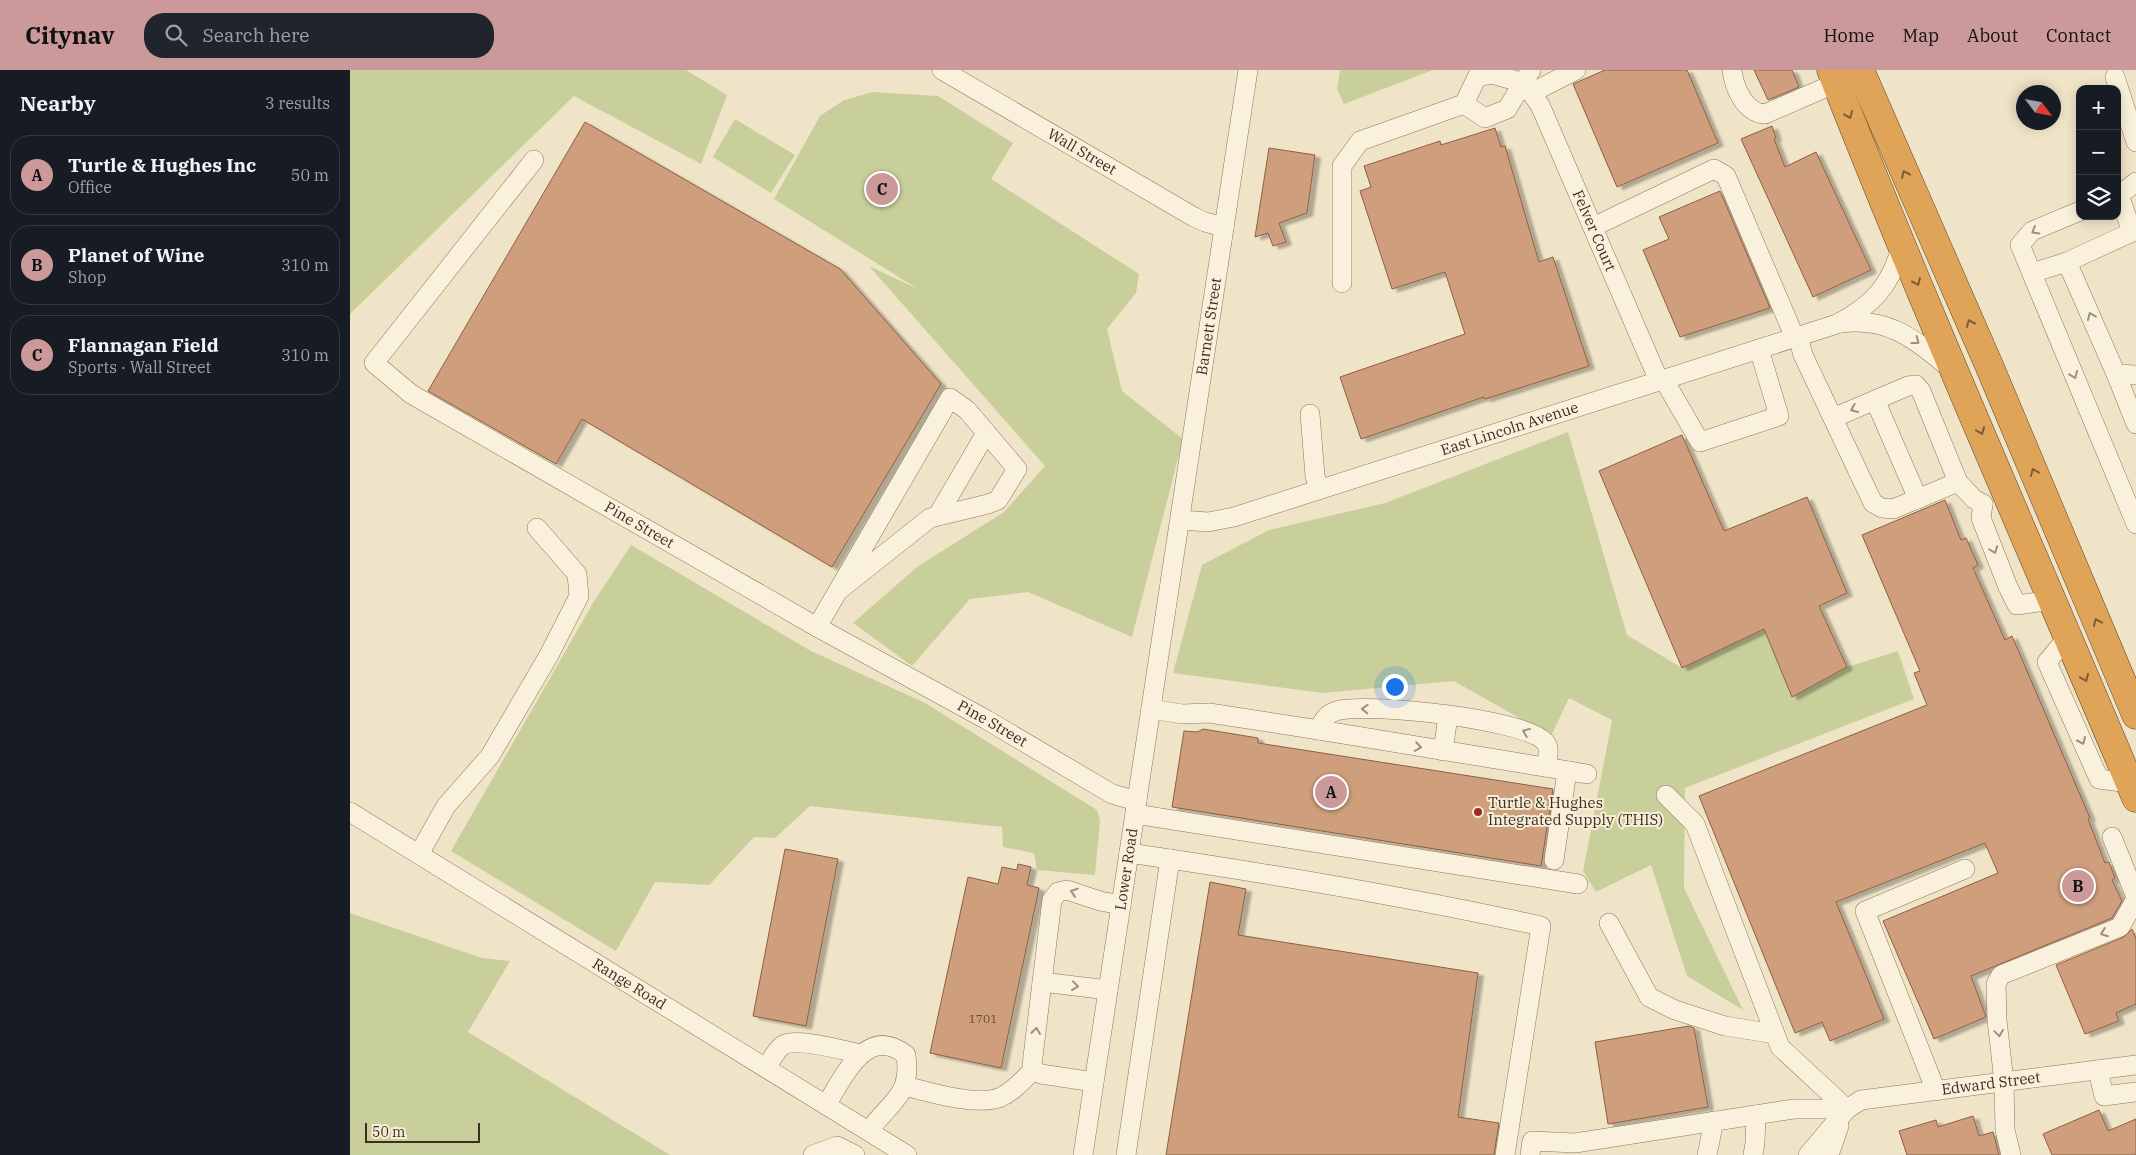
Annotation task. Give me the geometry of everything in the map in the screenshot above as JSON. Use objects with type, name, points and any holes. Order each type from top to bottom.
[{"type":"highway","points":[[1860,70],[1988,363],[2136,715]]},
{"type":"highway","points":[[1834,77],[1901,248],[1957,374],[2133,791]]},
{"type":"street","name":"Wall Street","points":[[942,70],[1194,217],[1224,227]]},
{"type":"street","name":"Barnett Street","points":[[1170,584],[1248,70]]},
{"type":"street","points":[[1342,283],[1342,166],[1360,141],[1464,104],[1478,77],[1492,74],[1529,82],[1576,70]]},
{"type":"street","points":[[1732,70],[1732,77],[1746,105],[1754,112],[1765,114],[1804,97],[1834,77]]},
{"type":"street","points":[[1743,70],[1755,98],[1763,105],[1769,107],[1791,95],[1804,97]]},
{"type":"street","points":[[2115,77],[2136,142]]},
{"type":"street","points":[[1464,104],[1485,118],[1506,109],[1529,82]]},
{"type":"street","name":"Felver Court","points":[[1529,82],[1661,381],[1700,442],[1779,416],[1759,349]]},
{"type":"street","name":"Pine Street","points":[[534,160],[374,363],[411,394],[817,626],[987,720],[1136,808],[1578,884]]},
{"type":"street","points":[[1593,227],[1714,170],[1726,176],[1803,355],[1873,503],[1882,508],[1893,509],[1958,482]]},
{"type":"street","points":[[2121,193],[2136,182]]},
{"type":"street","points":[[2032,273],[2067,262],[2132,232],[2121,203]]},
{"type":"street","points":[[2076,213],[2032,231],[2020,245],[2136,524]]},
{"type":"street","name":"East Lincoln Avenue","points":[[1837,324],[1858,311],[1878,294],[1895,270],[1901,248]]},
{"type":"street","points":[[2067,262],[2136,424]]},
{"type":"street","name":"East Lincoln Avenue","points":[[1180,520],[1196,522],[1221,520],[1837,324],[1854,321],[1875,323],[1905,333],[1957,374]]},
{"type":"street","points":[[2116,374],[2136,374]]},
{"type":"street","points":[[1833,418],[1908,386],[1916,385],[1958,482],[1974,499],[1983,504]]},
{"type":"street","points":[[817,626],[950,398],[967,410],[1016,469],[1009,482],[1001,495],[992,503],[938,515],[924,522],[838,591]]},
{"type":"street","points":[[1875,400],[1918,499]]},
{"type":"street","points":[[1310,414],[1315,476],[1319,489]]},
{"type":"street","points":[[938,515],[986,433]]},
{"type":"street","points":[[1983,504],[2006,491]]},
{"type":"street","points":[[1983,504],[1981,518],[2008,588],[2017,605],[2053,600]]},
{"type":"street","points":[[419,854],[446,806],[490,756],[549,655],[578,596],[577,574],[537,528]]},
{"type":"street","name":"Lower Road","points":[[1083,1155],[1170,584]]},
{"type":"street","points":[[1319,730],[1322,721],[1334,712],[1353,708],[1427,712],[1504,724],[1543,740],[1548,747],[1546,767]]},
{"type":"street","points":[[1151,709],[1182,714],[1209,713],[1587,774]]},
{"type":"street","points":[[1443,751],[1448,716]]},
{"type":"street","points":[[1554,860],[1567,771]]},
{"type":"street","points":[[1666,796],[1695,824],[1780,1047],[1846,1109]]},
{"type":"street","name":"Range Road","points":[[350,812],[907,1155]]},
{"type":"street","points":[[2011,1155],[2005,1130],[2004,1082],[1997,1020],[1996,984],[2001,975],[2120,927],[2136,898],[2112,837]]},
{"type":"street","points":[[1129,853],[1324,883],[1453,907],[1541,926],[1505,1155]]},
{"type":"street","points":[[1126,1155],[1170,859]]},
{"type":"street","points":[[1936,1090],[1865,911],[1965,869]]},
{"type":"street","points":[[1094,1082],[1041,1074],[1032,1065],[1052,900],[1058,892],[1067,890],[1100,901],[1121,905]]},
{"type":"street","points":[[1609,923],[1649,997],[1676,1010],[1725,1026],[1775,1034]]},
{"type":"street","points":[[1042,982],[1108,990]]},
{"type":"street","points":[[767,1068],[783,1045],[796,1042],[862,1054]]},
{"type":"street","points":[[826,1105],[853,1062],[869,1048],[884,1044],[898,1048],[906,1055],[908,1069],[905,1086],[869,1131]]},
{"type":"street","name":"Edward Street","points":[[1846,1109],[1861,1100],[2136,1065]]},
{"type":"street","points":[[905,1086],[966,1100],[1000,1097],[1016,1087],[1034,1069]]},
{"type":"street","points":[[2098,1070],[2104,1096],[2136,1092]]},
{"type":"street","points":[[1530,1155],[1532,1141],[1575,1143],[1794,1109],[1846,1109]]},
{"type":"street","points":[[1808,1155],[1846,1109]]},
{"type":"street","points":[[1829,1155],[1846,1109]]},
{"type":"street","points":[[1753,1155],[1756,1115]]},
{"type":"street","points":[[1708,1155],[1714,1122]]},
{"type":"street","points":[[813,1155],[837,1146],[855,1155]]},
{"type":"green space","points":[[350,70],[686,70],[727,95],[701,164],[574,96],[350,314]]},
{"type":"green space","points":[[1340,70],[1433,70],[1344,104],[1337,89]]},
{"type":"green space","points":[[873,92],[938,96],[1013,143],[991,179],[1139,274],[1136,293],[1107,329],[1122,391],[1183,439],[1132,637],[1028,592],[970,599],[912,666],[853,623],[917,567],[1004,512],[1045,466],[869,266],[918,289],[774,199],[820,116],[844,100]]},
{"type":"green space","points":[[735,119],[795,155],[771,193],[713,157]]},
{"type":"green space","points":[[1568,432],[1627,635],[1682,668],[1764,629],[1792,697],[1847,667],[1898,651],[1914,699],[1685,788],[1684,888],[1743,1010],[1687,976],[1651,865],[1596,892],[1583,871],[1612,720],[1569,698],[1551,736],[1454,681],[1323,693],[1173,673],[1202,565],[1269,530],[1385,503]]},
{"type":"green space","points":[[631,545],[811,651],[925,703],[1097,810],[1100,820],[1095,875],[1037,870],[1034,853],[1003,847],[1002,827],[810,806],[775,838],[754,837],[709,885],[655,882],[616,951],[451,851],[593,603]]},
{"type":"green space","points":[[350,913],[482,958],[510,961],[468,1032],[670,1155],[350,1155]]},
{"type":"building","points":[[1605,70],[1687,70],[1718,143],[1617,187],[1573,84]]},
{"type":"building","points":[[1754,70],[1792,70],[1799,87],[1768,100]]},
{"type":"building","points":[[585,122],[840,269],[941,384],[832,567],[582,419],[556,464],[428,391]]},
{"type":"building","points":[[1772,126],[1776,138],[1774,139],[1785,167],[1816,152],[1871,270],[1813,297],[1741,139]]},
{"type":"building","points":[[1495,128],[1501,147],[1505,146],[1539,262],[1553,257],[1589,366],[1485,399],[1484,397],[1361,439],[1340,377],[1465,334],[1445,272],[1392,289],[1360,191],[1371,187],[1364,166],[1440,141],[1441,145]]},
{"type":"building","points":[[1269,148],[1315,155],[1307,213],[1279,223],[1286,242],[1273,246],[1268,233],[1255,237]]},
{"type":"building","points":[[1720,191],[1770,308],[1680,337],[1643,250],[1669,239],[1659,217]]},
{"type":"building","points":[[1682,435],[1724,531],[1807,497],[1847,593],[1819,606],[1847,667],[1792,697],[1764,629],[1682,668],[1599,471]]},
{"type":"building","points":[[1945,500],[1961,540],[1966,538],[1978,565],[1973,568],[2005,640],[2012,636],[2090,818],[2088,819],[2105,863],[2109,862],[2115,878],[2112,880],[2122,901],[2112,918],[1971,976],[1986,1017],[1934,1039],[1883,921],[1998,873],[1985,843],[1836,902],[1884,1019],[1830,1041],[1822,1022],[1795,1033],[1699,796],[1927,705],[1914,673],[1920,671],[1862,535]]},
{"type":"building","points":[[1203,729],[1258,738],[1258,743],[1553,789],[1541,866],[1172,807],[1184,731],[1197,732]]},
{"type":"building","points":[[785,849],[838,859],[806,1026],[753,1016]]},
{"type":"building","points":[[1018,864],[1031,867],[1027,885],[1039,888],[1001,1068],[930,1053],[968,877],[998,884],[1002,867],[1017,870]]},
{"type":"building","points":[[1210,882],[1246,889],[1238,935],[1478,973],[1458,1117],[1499,1123],[1494,1155],[1166,1155]]},
{"type":"building","points":[[2132,929],[2136,938],[2136,1004],[2116,1013],[2119,1021],[2085,1034],[2056,965],[2124,937]]},
{"type":"building","points":[[1689,1026],[1694,1028],[1708,1107],[1608,1124],[1595,1042]]},
{"type":"building","points":[[2099,1110],[2108,1131],[2136,1119],[2136,1155],[2052,1155],[2043,1134]]},
{"type":"building","points":[[1973,1116],[1979,1136],[1993,1132],[1999,1155],[1907,1155],[1899,1131],[1936,1120],[1938,1127]]},
{"type":"place","name":"Flannagan Field","points":[[882,189]]},
{"type":"place","name":"Turtle & Hughes Inc","points":[[1331,792]]},
{"type":"place","name":"Turtle & Hughes Integrated Supply (THIS)","points":[[1478,812]]},
{"type":"place","name":"Planet of Wine","points":[[2078,886]]}]
